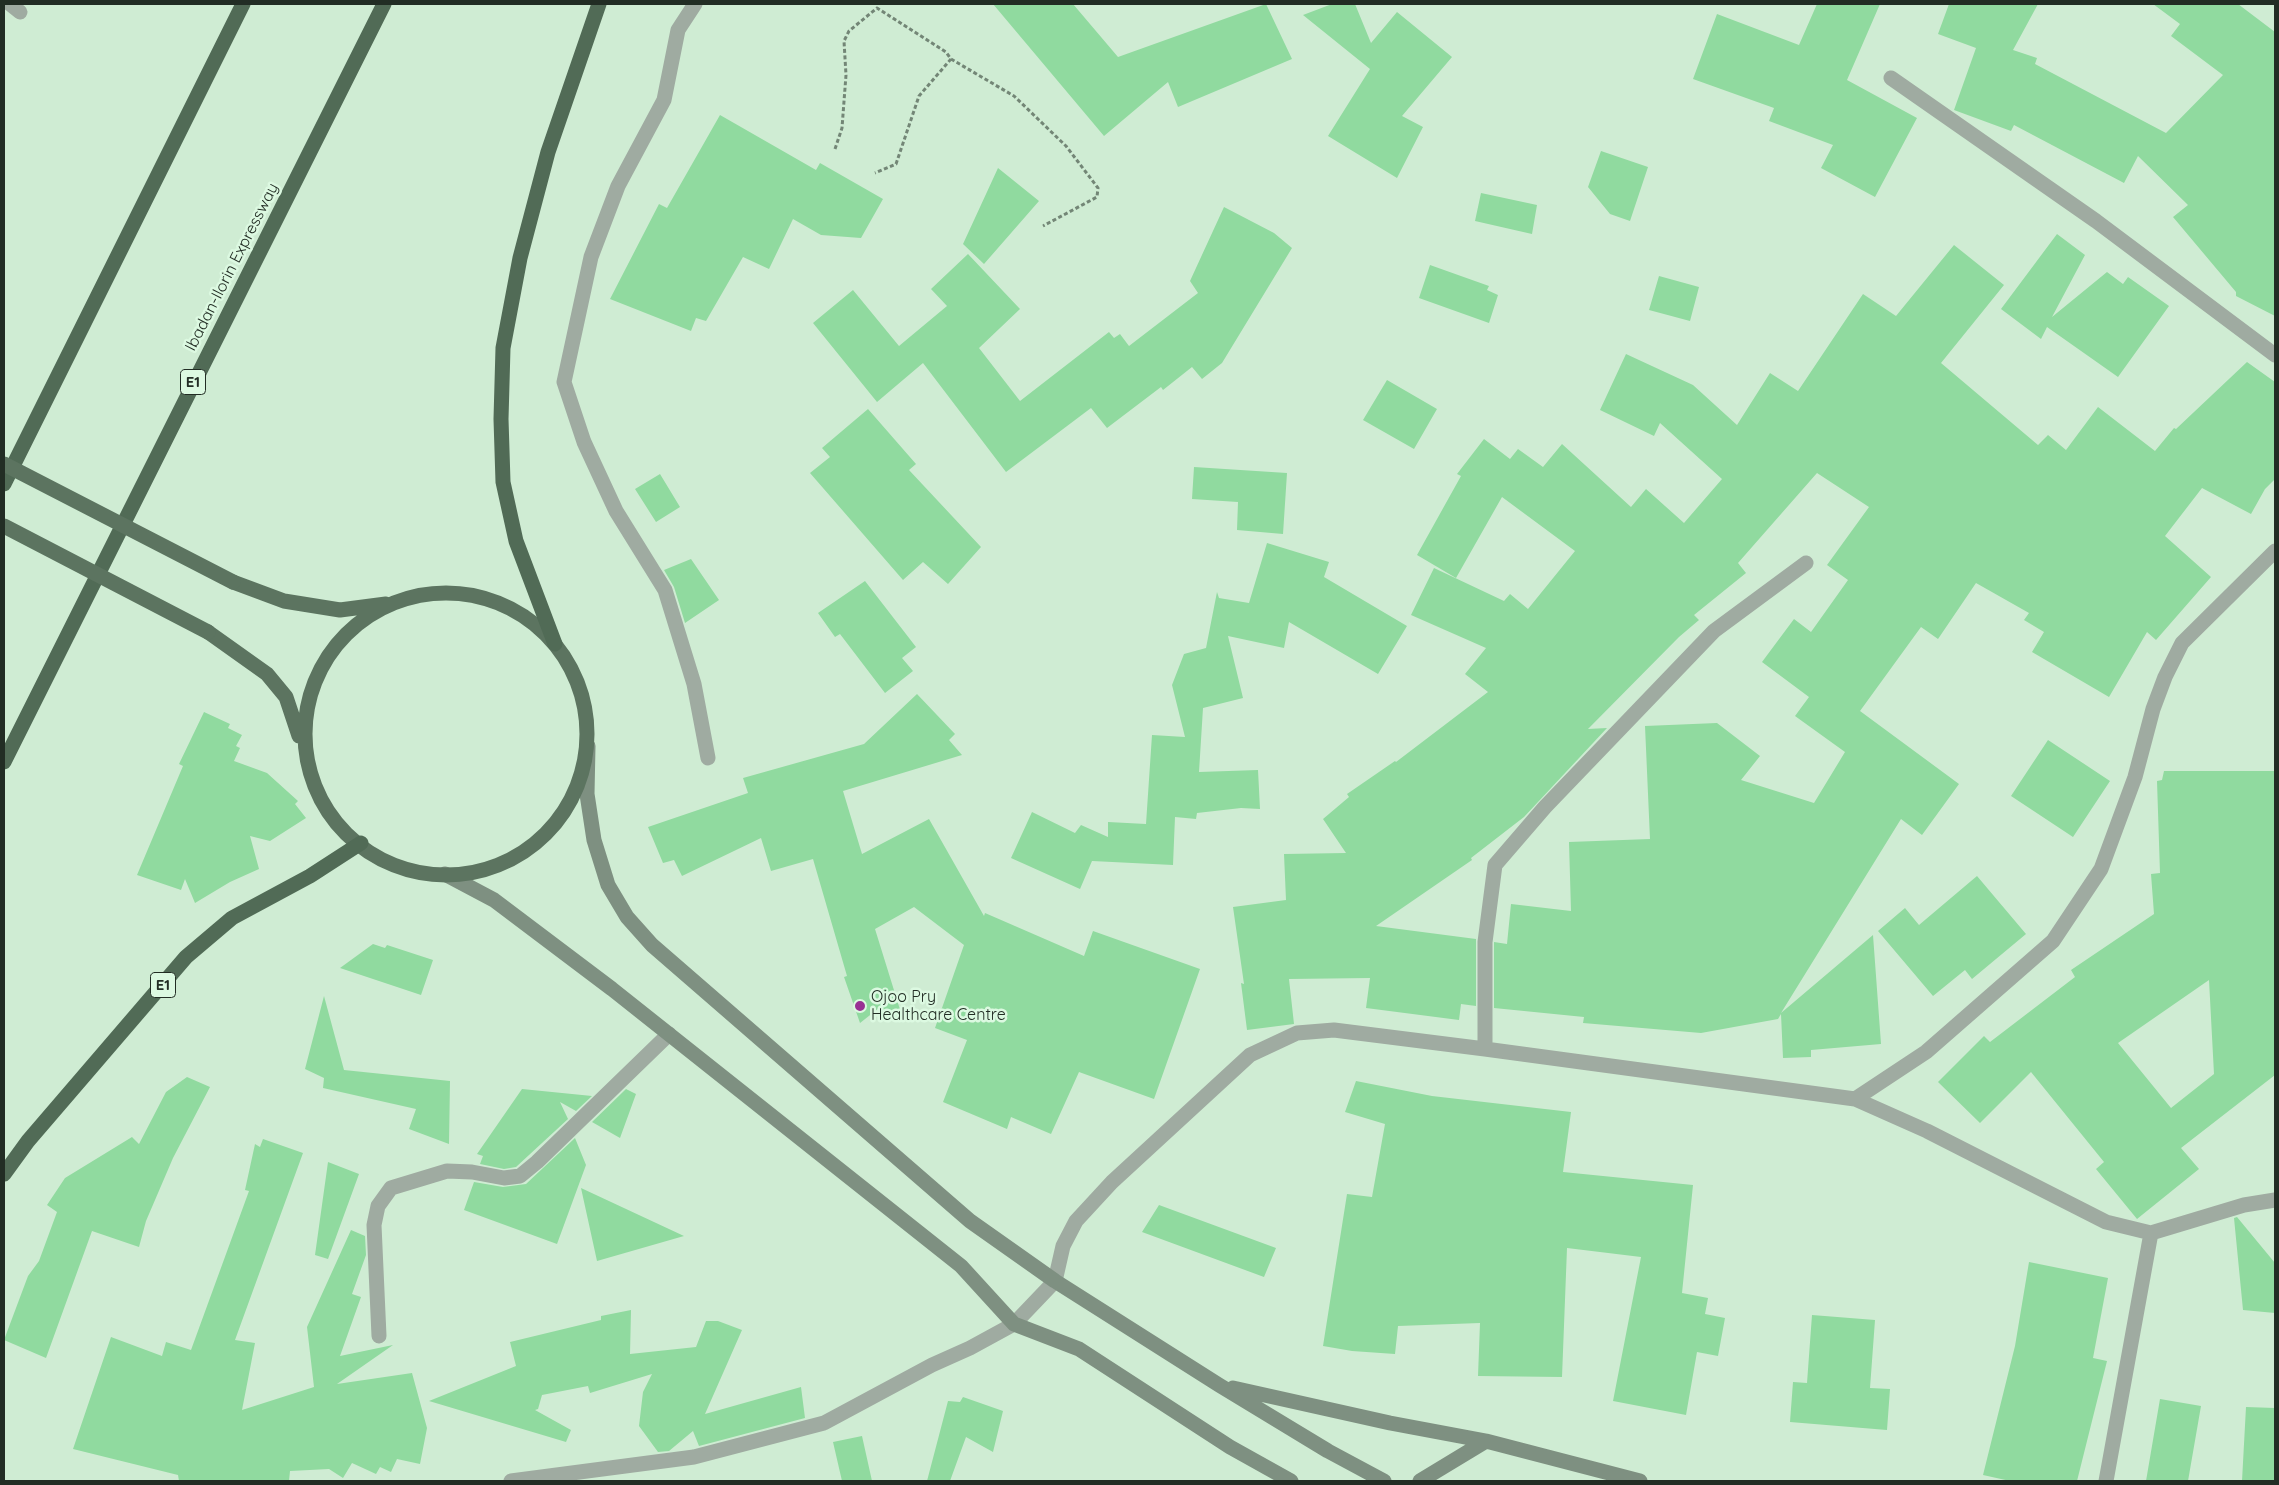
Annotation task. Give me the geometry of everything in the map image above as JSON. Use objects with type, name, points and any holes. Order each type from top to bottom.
[{"type":"highway","points":[[4,484],[243,4]]},
{"type":"highway","name":"Ibadan-Ilorin Expressway","points":[[4,762],[384,4]]},
{"type":"highway","points":[[4,526],[208,632],[267,674],[286,697],[297,725],[306,763],[325,809],[361,843],[420,874],[469,875],[508,863],[547,834],[575,793],[588,746],[583,697],[555,644],[516,541],[503,482],[501,419],[503,348],[520,258],[548,152],[598,4]]},
{"type":"highway","points":[[4,464],[233,582],[284,601],[340,610],[392,603],[421,594],[471,594],[518,612],[555,644]]},
{"type":"highway","points":[[306,763],[304,714],[320,667],[350,628],[392,603]]},
{"type":"highway","name":"E1","points":[[4,1174],[28,1141],[186,957],[232,918],[310,876],[361,843]]},
{"type":"main road","points":[[588,746],[587,794],[594,840],[608,885],[627,917],[652,944],[970,1221],[1055,1281],[1219,1385],[1328,1451],[1384,1481]]},
{"type":"main road","points":[[445,874],[494,900],[669,1034],[961,1266],[1014,1324],[1078,1349],[1230,1447],[1291,1481]]},
{"type":"main road","points":[[1219,1385],[1390,1423],[1486,1441],[1640,1481]]},
{"type":"main road","points":[[1420,1481],[1486,1441]]},
{"type":"street","points":[[695,4],[678,30],[664,100],[618,186],[591,257],[564,382],[584,442],[616,511],[666,590],[694,684],[708,758]]},
{"type":"street","points":[[1890,78],[2096,221],[2275,356]]},
{"type":"street","points":[[1855,1099],[1926,1052],[2053,941],[2101,869],[2135,777],[2152,709],[2182,643],[2275,551]]},
{"type":"street","points":[[1486,1049],[1486,942],[1495,865],[1545,807],[1714,631],[1806,563]]},
{"type":"street","points":[[511,1481],[694,1457],[824,1423],[932,1365],[970,1348],[1014,1324],[1055,1281],[1063,1246],[1076,1221],[1112,1182],[1250,1055],[1297,1033],[1334,1030],[1855,1099],[1927,1131],[2106,1222],[2151,1233],[2244,1205],[2275,1200]]},
{"type":"street","points":[[379,1336],[374,1225],[378,1206],[391,1188],[448,1170],[504,1178],[520,1176],[537,1162],[669,1034]]},
{"type":"street","points":[[2106,1481],[2151,1233]]},
{"type":"path","points":[[835,148],[842,128],[846,75],[844,41],[849,32],[877,8],[946,52],[951,59],[1014,96],[1066,146],[1098,188],[1097,197],[1043,226]]},
{"type":"path","points":[[875,173],[896,164],[919,96],[951,59]]},
{"type":"building","points":[[993,4],[1073,4],[1118,57],[1266,4],[1292,59],[1178,107],[1168,82],[1104,136]]},
{"type":"building","points":[[1332,4],[1355,4],[1371,43],[1397,12],[1452,57],[1402,116],[1423,127],[1397,178],[1328,136],[1370,69],[1303,15]]},
{"type":"building","points":[[1817,4],[1880,4],[1847,80],[1917,118],[1875,197],[1821,168],[1833,145],[1769,121],[1774,108],[1693,79],[1717,14],[1799,45]]},
{"type":"building","points":[[1949,4],[2038,4],[2013,50],[2037,58],[2035,64],[2166,133],[2223,75],[2171,36],[2180,24],[2153,4],[2238,4],[2275,32],[2275,316],[2236,296],[2236,292],[2173,217],[2188,205],[2138,156],[2124,183],[2014,125],[2011,131],[1954,110],[1976,48],[1938,34]]},
{"type":"building","points":[[720,115],[816,170],[820,163],[883,199],[861,238],[821,235],[793,219],[769,269],[743,257],[706,321],[696,318],[691,331],[610,299],[659,204],[667,208]]},
{"type":"building","points":[[1601,151],[1648,167],[1630,221],[1610,214],[1588,187]]},
{"type":"building","points":[[998,168],[1039,201],[984,264],[963,244]]},
{"type":"building","points":[[1481,193],[1537,205],[1532,234],[1475,221]]},
{"type":"building","points":[[1224,207],[1274,233],[1292,248],[1222,363],[1202,379],[1192,367],[1163,390],[1161,387],[1107,428],[1091,408],[1006,472],[923,363],[877,402],[813,323],[853,290],[899,346],[947,306],[931,289],[968,254],[1020,309],[979,348],[1020,401],[1109,332],[1114,338],[1120,334],[1129,346],[1198,293],[1190,281]]},
{"type":"building","points":[[2057,234],[2085,255],[2052,317],[2107,272],[2123,284],[2128,277],[2169,306],[2118,377],[2047,327],[2041,339],[2001,309]]},
{"type":"building","points":[[1954,245],[2004,285],[1941,363],[2038,445],[2048,435],[2066,450],[2098,407],[2155,451],[2174,428],[2176,429],[2247,362],[2275,382],[2275,479],[2265,489],[2251,514],[2202,488],[2165,536],[2211,577],[2156,640],[2147,632],[2109,697],[2032,652],[2044,632],[2024,620],[2029,613],[1976,583],[1938,639],[1921,627],[1860,711],[1959,784],[1922,835],[1901,819],[1781,1013],[1873,935],[1881,1044],[1811,1050],[1811,1057],[1783,1058],[1781,1014],[1778,1019],[1701,1033],[1583,1023],[1584,1017],[1494,1008],[1494,942],[1507,944],[1511,904],[1571,911],[1569,842],[1650,839],[1645,726],[1717,723],[1760,756],[1741,780],[1814,803],[1845,752],[1795,716],[1809,697],[1762,662],[1794,619],[1811,632],[1848,580],[1827,565],[1869,507],[1817,473],[1738,563],[1746,573],[1694,615],[1699,620],[1679,637],[1588,729],[1607,728],[1524,817],[1471,858],[1472,860],[1376,926],[1476,939],[1476,1006],[1461,1004],[1459,1020],[1366,1008],[1370,978],[1289,979],[1294,1024],[1247,1030],[1241,983],[1244,984],[1233,907],[1286,900],[1284,854],[1346,853],[1323,819],[1349,797],[1347,794],[1396,762],[1488,692],[1465,674],[1486,648],[1411,615],[1434,568],[1504,601],[1510,594],[1528,609],[1575,551],[1502,497],[1456,578],[1417,555],[1461,476],[1457,474],[1484,439],[1510,459],[1518,449],[1543,467],[1562,444],[1631,507],[1646,489],[1684,523],[1722,479],[1660,423],[1654,436],[1600,410],[1626,354],[1693,385],[1737,425],[1770,373],[1798,391],[1863,294],[1896,316]]},
{"type":"building","points":[[1430,265],[1489,286],[1487,290],[1498,295],[1489,323],[1419,298]]},
{"type":"building","points":[[1659,276],[1699,287],[1690,321],[1649,310]]},
{"type":"building","points":[[1387,380],[1437,409],[1414,449],[1363,420]]},
{"type":"building","points":[[868,409],[916,464],[909,470],[981,547],[948,584],[923,562],[903,580],[810,473],[830,457],[822,448]]},
{"type":"building","points":[[1194,467],[1287,473],[1283,534],[1237,530],[1238,502],[1192,499]]},
{"type":"building","points":[[660,474],[680,507],[656,522],[635,489]]},
{"type":"building","points":[[1267,543],[1329,562],[1324,577],[1407,626],[1378,674],[1289,622],[1284,648],[1228,636],[1243,698],[1203,708],[1199,772],[1258,770],[1260,809],[1241,808],[1197,813],[1196,819],[1175,817],[1173,865],[1092,861],[1080,889],[1011,858],[1032,812],[1075,833],[1081,825],[1108,837],[1108,822],[1146,824],[1152,735],[1185,737],[1172,685],[1184,654],[1206,648],[1217,592],[1219,598],[1249,603]]},
{"type":"building","points":[[691,559],[719,600],[685,623],[674,587],[664,570]]},
{"type":"building","points":[[865,581],[916,647],[902,658],[913,671],[885,693],[840,634],[835,637],[818,613]]},
{"type":"building","points":[[917,694],[955,734],[949,740],[962,755],[843,791],[862,854],[929,819],[984,916],[985,913],[1084,956],[1093,931],[1200,969],[1154,1099],[1079,1072],[1051,1134],[1011,1117],[1007,1129],[943,1102],[967,1040],[935,1028],[964,945],[914,907],[875,929],[902,1016],[879,1008],[860,1023],[844,977],[847,976],[813,859],[771,871],[761,838],[682,876],[674,860],[663,863],[648,827],[748,793],[743,778],[864,744]]},
{"type":"building","points":[[204,712],[230,724],[228,728],[242,735],[236,746],[240,748],[234,761],[267,773],[298,801],[295,804],[306,818],[270,841],[250,836],[259,869],[230,882],[195,903],[185,879],[181,890],[137,875],[183,766],[179,764]]},
{"type":"building","points":[[2048,740],[2110,781],[2073,837],[2011,796]]},
{"type":"building","points":[[2164,771],[2275,771],[2275,1075],[2181,1148],[2199,1169],[2137,1219],[2096,1169],[2104,1162],[2031,1072],[1980,1123],[1938,1082],[1984,1036],[1990,1042],[2075,977],[2071,970],[2154,914],[2151,874],[2160,873],[2157,781],[2162,780]],"holes":[[[2209,980],[2214,1074],[2171,1108],[2118,1043]]]},
{"type":"building","points":[[1977,876],[2026,934],[1972,979],[1965,970],[1933,996],[1878,931],[1905,908],[1919,925]]},
{"type":"building","points":[[373,944],[385,948],[387,945],[433,960],[421,995],[340,968]]},
{"type":"building","points":[[324,996],[344,1070],[450,1081],[449,1144],[409,1129],[416,1109],[323,1088],[324,1078],[305,1069]]},
{"type":"building","points":[[187,1077],[210,1087],[173,1158],[146,1221],[139,1247],[92,1231],[46,1358],[4,1340],[28,1276],[39,1261],[57,1212],[47,1205],[65,1178],[132,1137],[139,1144],[166,1092]]},
{"type":"building","points":[[1356,1081],[1432,1096],[1571,1112],[1563,1172],[1693,1185],[1682,1293],[1708,1298],[1705,1314],[1725,1318],[1718,1356],[1697,1352],[1686,1415],[1613,1401],[1641,1257],[1567,1248],[1562,1377],[1478,1376],[1480,1323],[1398,1326],[1395,1354],[1352,1351],[1323,1346],[1347,1194],[1372,1197],[1385,1124],[1345,1112]]},
{"type":"building","points":[[522,1089],[592,1096],[576,1111],[560,1102],[568,1119],[516,1167],[504,1169],[480,1164],[483,1156],[477,1154]]},
{"type":"building","points":[[626,1089],[636,1094],[620,1138],[592,1122]]},
{"type":"building","points":[[575,1138],[586,1165],[557,1244],[464,1210],[474,1182],[503,1187],[526,1184]]},
{"type":"building","points":[[263,1139],[303,1153],[235,1340],[255,1343],[242,1410],[314,1387],[307,1327],[351,1230],[365,1236],[366,1255],[352,1294],[361,1297],[340,1356],[393,1345],[337,1384],[412,1373],[427,1428],[420,1464],[397,1459],[391,1472],[380,1467],[376,1474],[352,1463],[343,1478],[329,1469],[290,1471],[289,1481],[179,1481],[178,1475],[73,1449],[111,1337],[162,1356],[166,1342],[191,1350],[249,1191],[245,1190],[255,1144],[260,1147]]},
{"type":"building","points":[[328,1162],[359,1174],[328,1259],[315,1255]]},
{"type":"building","points":[[581,1188],[684,1236],[597,1261]]},
{"type":"building","points":[[1159,1205],[1276,1248],[1264,1277],[1142,1232]]},
{"type":"building","points":[[2237,1217],[2275,1263],[2275,1313],[2243,1310],[2234,1218]]},
{"type":"building","points":[[2029,1262],[2108,1278],[2093,1358],[2107,1361],[2077,1481],[2010,1481],[1983,1475],[2015,1346]]},
{"type":"building","points":[[631,1310],[630,1354],[696,1347],[706,1321],[718,1321],[742,1330],[705,1414],[801,1387],[805,1418],[699,1446],[693,1431],[669,1451],[658,1452],[639,1426],[643,1392],[652,1374],[590,1393],[588,1386],[542,1395],[538,1409],[535,1410],[571,1430],[566,1442],[429,1401],[516,1366],[510,1342],[601,1320],[601,1316]]},
{"type":"building","points":[[1812,1315],[1875,1320],[1870,1388],[1890,1389],[1887,1430],[1790,1422],[1793,1382],[1807,1383]]},
{"type":"building","points":[[963,1397],[1003,1411],[993,1452],[966,1437],[950,1481],[927,1481],[948,1401],[960,1402]]},
{"type":"building","points":[[2160,1399],[2201,1406],[2188,1481],[2146,1481]]},
{"type":"building","points":[[2246,1407],[2275,1408],[2275,1481],[2242,1481]]},
{"type":"building","points":[[862,1436],[872,1481],[842,1481],[833,1442]]},
{"type":"place","name":"Ojoo Pry Healthcare Centre","points":[[860,1006]]}]
